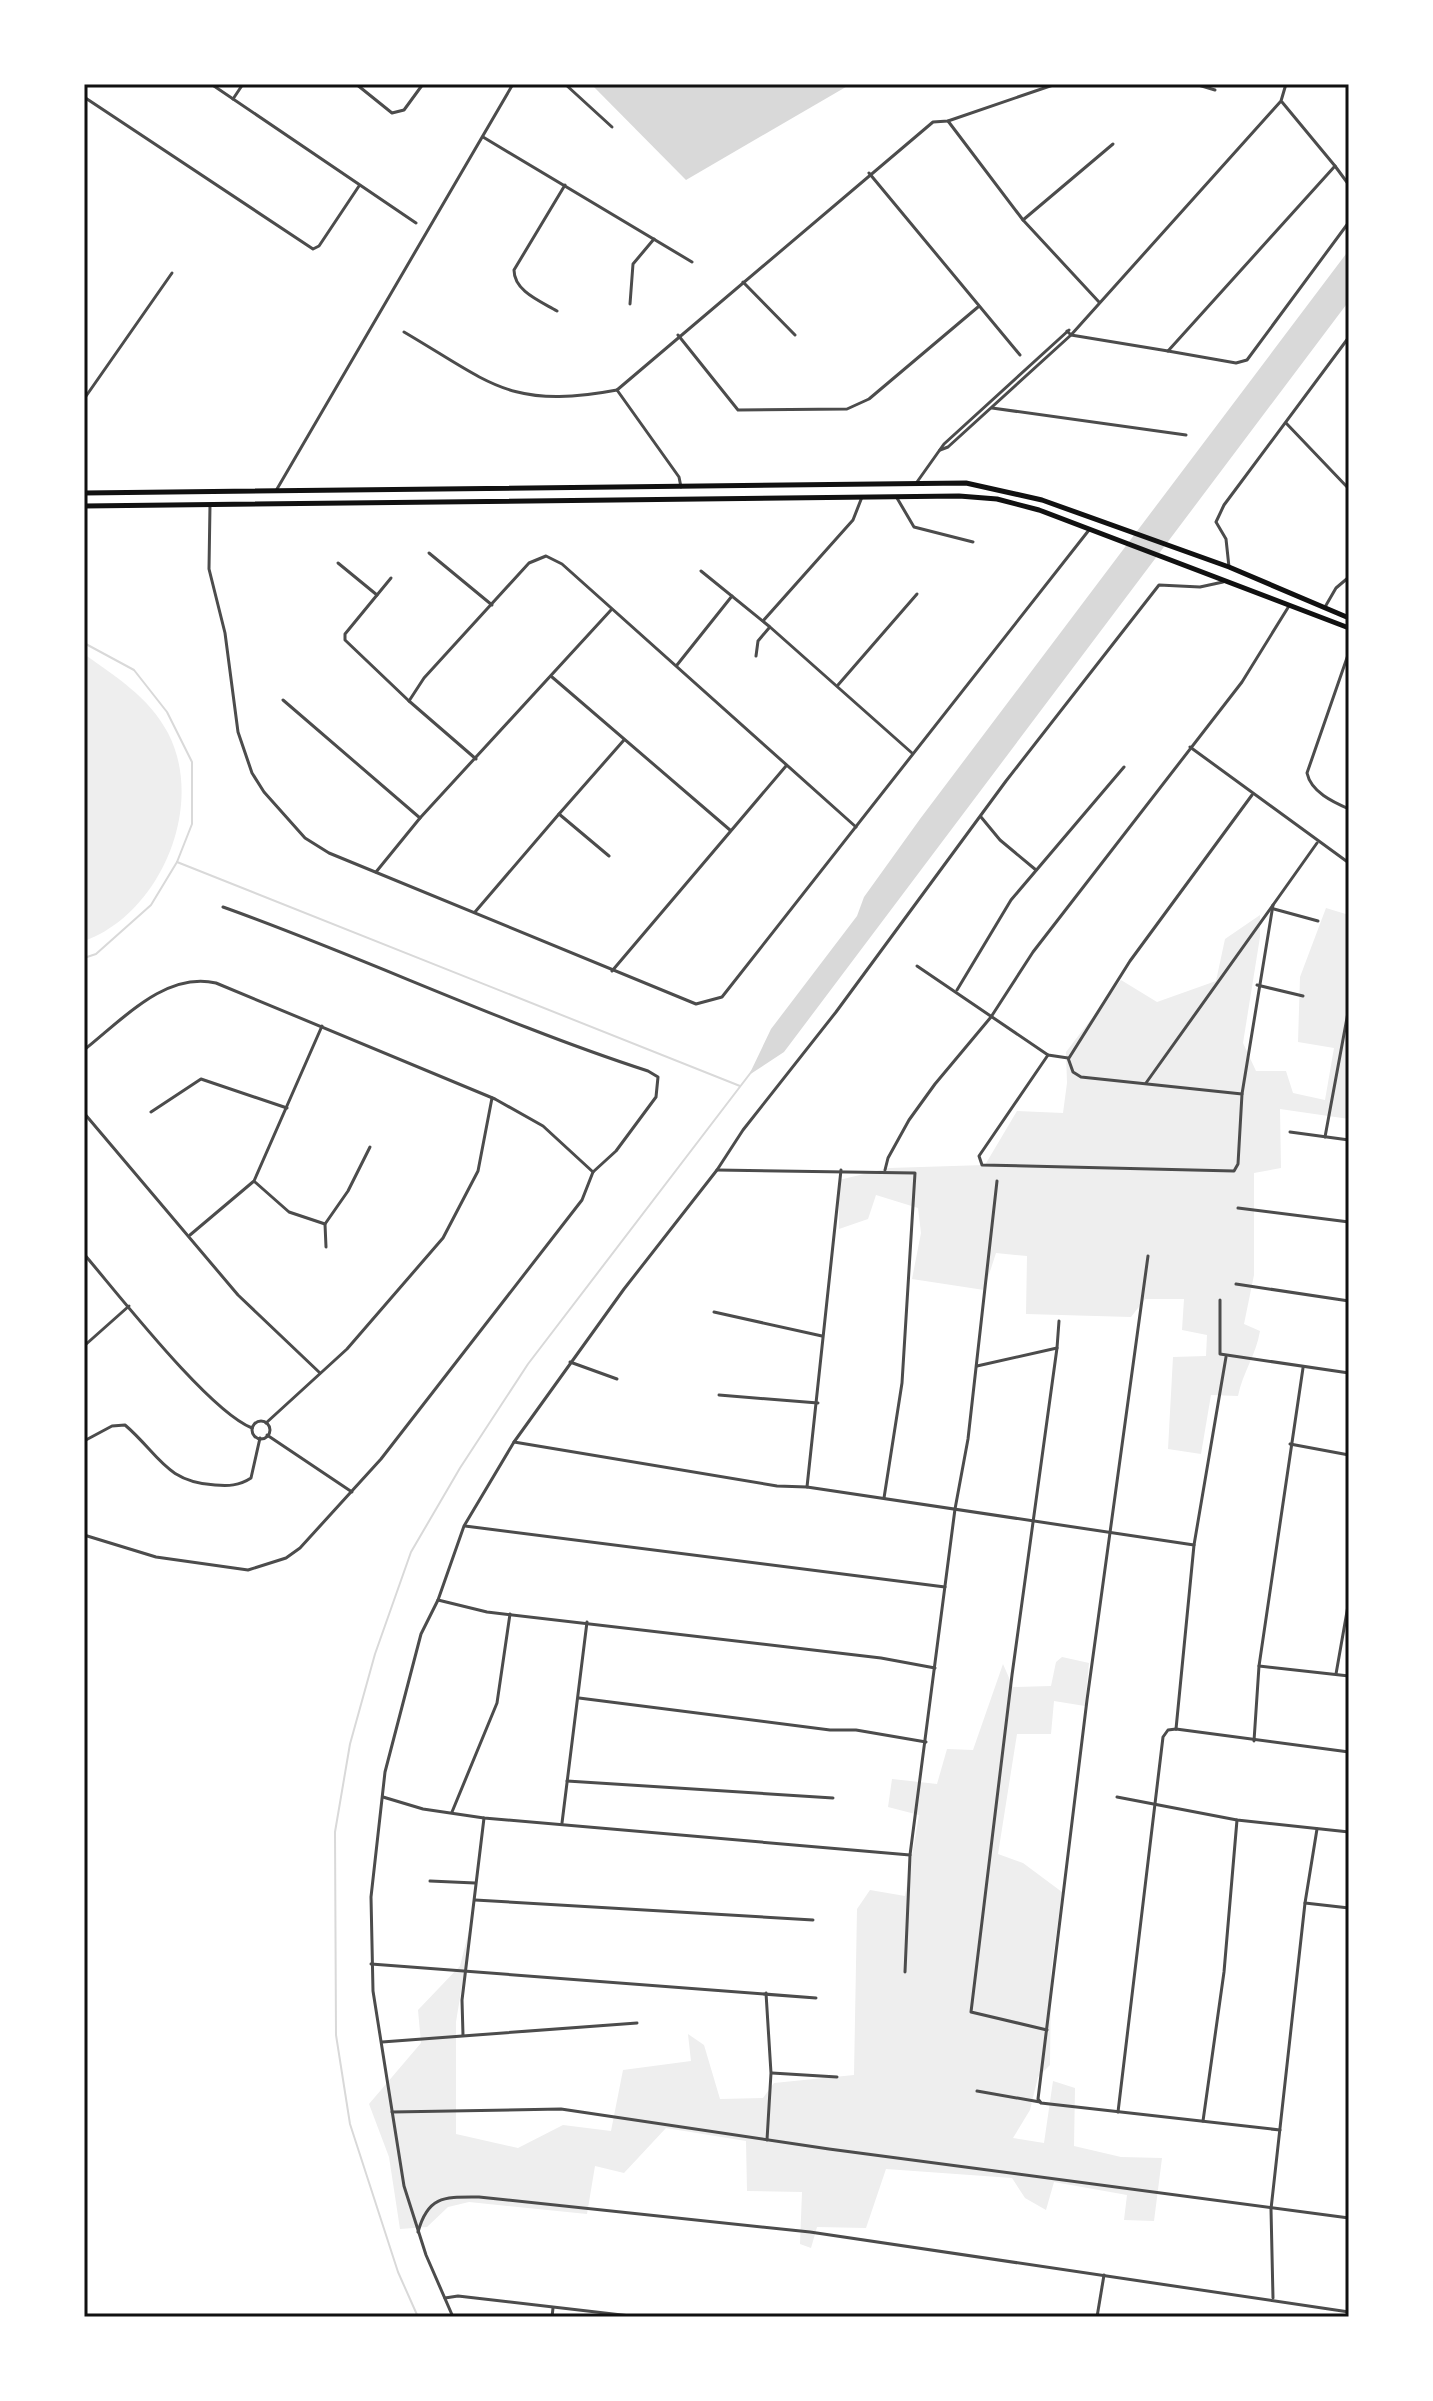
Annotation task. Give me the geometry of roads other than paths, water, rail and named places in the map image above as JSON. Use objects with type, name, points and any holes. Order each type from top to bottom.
[{"type":"main road","points":[[84,493],[275,493],[917,482],[993,487],[1073,511],[1213,561],[1349,618]]},
{"type":"main road","points":[[84,506],[862,497],[933,493],[997,499],[1070,522],[1349,628]]},
{"type":"main road","points":[[1070,522],[1073,511]]},
{"type":"street","points":[[211,84],[416,223]]},
{"type":"street","points":[[233,99],[243,84]]},
{"type":"street","points":[[356,84],[392,113],[404,110],[423,84]]},
{"type":"street","points":[[275,493],[513,84]]},
{"type":"street","points":[[565,84],[612,127]]},
{"type":"street","points":[[404,332],[477,379],[524,395],[577,398],[617,390],[869,173],[933,122],[948,121],[1056,84]]},
{"type":"street","points":[[1195,84],[1215,90]]},
{"type":"street","points":[[917,482],[940,450],[1099,302],[1281,101],[1286,84]]},
{"type":"street","points":[[84,97],[313,249],[319,246],[359,186]]},
{"type":"street","points":[[1281,101],[1349,185]]},
{"type":"street","points":[[948,121],[1023,220],[1099,302]]},
{"type":"street","points":[[482,136],[692,262]]},
{"type":"street","points":[[1023,220],[1113,144]]},
{"type":"street","points":[[1168,351],[1335,166]]},
{"type":"street","points":[[869,173],[1020,355]]},
{"type":"street","points":[[557,311],[520,288],[514,279],[514,270],[565,185]]},
{"type":"street","points":[[1069,333],[1236,363],[1247,360],[1349,222]]},
{"type":"street","points":[[630,304],[633,264],[654,239]]},
{"type":"street","points":[[84,399],[172,273]]},
{"type":"street","points":[[743,282],[795,335]]},
{"type":"street","points":[[678,335],[738,410],[847,409],[869,399],[978,307]]},
{"type":"street","points":[[1229,567],[1226,539],[1216,522],[1224,505],[1349,337]]},
{"type":"street","points":[[617,390],[675,471],[681,487]]},
{"type":"street","points":[[990,406],[1186,435]]},
{"type":"street","points":[[1286,423],[1349,489]]},
{"type":"street","points":[[895,495],[914,527],[973,542]]},
{"type":"street","points":[[763,621],[853,520],[862,497]]},
{"type":"street","points":[[210,504],[209,569],[225,633],[238,732],[252,773],[305,838],[329,853],[696,1004],[722,997],[1089,530]]},
{"type":"street","points":[[429,553],[492,605]]},
{"type":"street","points":[[409,701],[529,563],[546,556],[555,558],[856,827]]},
{"type":"street","points":[[338,563],[377,595]]},
{"type":"street","points":[[701,571],[838,685],[912,753]]},
{"type":"street","points":[[1325,607],[1336,588],[1349,577]]},
{"type":"street","points":[[391,578],[345,634],[345,640],[476,759]]},
{"type":"street","points":[[453,2317],[418,2232],[404,2186],[371,1964],[373,1873],[385,1772],[421,1634],[438,1600],[464,1526],[514,1442],[570,1362],[980,816],[1159,585],[1200,587],[1224,582]]},
{"type":"street","points":[[838,685],[917,594]]},
{"type":"street","points":[[677,665],[732,596]]},
{"type":"street","points":[[885,1170],[935,1084],[991,1017],[1033,952],[1242,682],[1289,606]]},
{"type":"street","points":[[376,872],[420,818],[612,609]]},
{"type":"street","points":[[756,656],[758,641],[770,627]]},
{"type":"street","points":[[1349,652],[1307,773],[1310,784],[1324,796],[1349,809]]},
{"type":"street","points":[[552,677],[730,830]]},
{"type":"street","points":[[283,700],[420,818]]},
{"type":"street","points":[[475,912],[624,740]]},
{"type":"street","points":[[1190,747],[1317,843],[1349,863]]},
{"type":"street","points":[[612,971],[787,766]]},
{"type":"street","points":[[957,990],[1011,900],[1124,767]]},
{"type":"street","points":[[1068,1058],[1130,961],[1252,795]]},
{"type":"street","points":[[559,814],[609,856]]},
{"type":"street","points":[[980,816],[1000,840],[1036,870]]},
{"type":"street","points":[[1146,1083],[1317,843]]},
{"type":"street","points":[[84,1535],[156,1557],[248,1570],[286,1558],[300,1548],[352,1492],[582,1200],[593,1172],[616,1151],[659,1090],[655,1074],[513,1024],[369,963],[223,907]]},
{"type":"street","points":[[1048,1055],[979,1156],[982,1165],[1234,1171],[1238,1164],[1242,1094],[1257,985],[1274,907]]},
{"type":"street","points":[[1274,907],[1318,921]]},
{"type":"street","points":[[917,966],[957,990],[1048,1055],[1068,1058]]},
{"type":"street","points":[[84,1050],[163,989],[185,982],[216,983],[492,1098],[543,1126],[593,1172]]},
{"type":"street","points":[[1257,985],[1303,996]]},
{"type":"street","points":[[1325,1137],[1349,1007]]},
{"type":"street","points":[[190,1235],[254,1181],[322,1026]]},
{"type":"street","points":[[1068,1058],[1073,1072],[1081,1077],[1242,1094]]},
{"type":"street","points":[[151,1112],[201,1079],[287,1108]]},
{"type":"street","points":[[266,1423],[347,1349],[387,1301],[414,1275],[453,1224],[478,1171],[492,1098]]},
{"type":"street","points":[[84,1113],[238,1295],[320,1373]]},
{"type":"street","points":[[1290,1132],[1349,1140]]},
{"type":"street","points":[[326,1247],[325,1224],[348,1191],[370,1147]]},
{"type":"street","points":[[717,1170],[885,1170],[913,1172],[916,1176],[902,1383],[884,1499]]},
{"type":"street","points":[[807,1487],[841,1170]]},
{"type":"street","points":[[254,1181],[289,1212],[325,1224]]},
{"type":"street","points":[[905,1972],[910,1855],[977,1366],[997,1181]]},
{"type":"street","points":[[1238,1208],[1349,1222]]},
{"type":"street","points":[[84,1254],[204,1391],[238,1423],[252,1428],[255,1436],[260,1438],[267,1435]]},
{"type":"street","points":[[1040,2102],[1087,1700],[1112,1536],[1148,1256]]},
{"type":"street","points":[[1236,1284],[1349,1301]]},
{"type":"street","points":[[1220,1300],[1217,1351],[1226,1357],[1349,1373]]},
{"type":"street","points":[[84,1346],[129,1306]]},
{"type":"street","points":[[714,1312],[822,1336]]},
{"type":"street","points":[[1047,2030],[971,2012],[1059,1321]]},
{"type":"street","points":[[977,1366],[1057,1348]]},
{"type":"street","points":[[1176,1729],[1194,1545],[1226,1357]]},
{"type":"street","points":[[570,1362],[617,1379]]},
{"type":"street","points":[[1254,1741],[1259,1666],[1303,1368]]},
{"type":"street","points":[[719,1395],[818,1403]]},
{"type":"street","points":[[252,1428],[257,1421],[266,1423]]},
{"type":"street","points":[[266,1423],[267,1435]]},
{"type":"street","points":[[84,1441],[112,1426],[125,1425],[177,1478],[230,1487],[251,1478],[260,1438]]},
{"type":"street","points":[[267,1435],[352,1492]]},
{"type":"street","points":[[514,1442],[777,1486],[807,1487],[1112,1536],[1194,1545]]},
{"type":"street","points":[[1290,1444],[1349,1455]]},
{"type":"street","points":[[464,1526],[945,1587]]},
{"type":"street","points":[[438,1600],[464,1608],[881,1658],[935,1668]]},
{"type":"street","points":[[1336,1674],[1349,1600]]},
{"type":"street","points":[[452,1813],[497,1703],[510,1614]]},
{"type":"street","points":[[562,1823],[587,1622]]},
{"type":"street","points":[[1259,1666],[1349,1676]]},
{"type":"street","points":[[579,1698],[830,1730],[856,1730],[926,1742]]},
{"type":"street","points":[[1118,2112],[1163,1737],[1168,1730],[1176,1729],[1349,1752]]},
{"type":"street","points":[[567,1781],[833,1798]]},
{"type":"street","points":[[383,1797],[484,1818],[687,1837],[790,1842],[910,1855]]},
{"type":"street","points":[[1117,1797],[1237,1820],[1349,1832]]},
{"type":"street","points":[[463,2035],[462,2000],[484,1818]]},
{"type":"street","points":[[1203,2121],[1224,1972],[1237,1820]]},
{"type":"street","points":[[1273,2299],[1271,2209],[1305,1903],[1317,1829]]},
{"type":"street","points":[[430,1881],[475,1883]]},
{"type":"street","points":[[475,1900],[813,1920]]},
{"type":"street","points":[[1305,1903],[1349,1908]]},
{"type":"street","points":[[371,1964],[421,1970],[468,1969],[578,1982],[646,1983],[816,1998]]},
{"type":"street","points":[[766,1993],[771,2073],[767,2140]]},
{"type":"street","points":[[382,2042],[637,2023]]},
{"type":"street","points":[[771,2073],[837,2077]]},
{"type":"street","points":[[977,2091],[1040,2102],[1280,2130]]},
{"type":"street","points":[[392,2112],[561,2109],[829,2149],[1349,2218]]},
{"type":"street","points":[[418,2232],[425,2210],[431,2204],[447,2198],[479,2197],[810,2232],[1349,2312]]},
{"type":"street","points":[[1097,2317],[1104,2275]]},
{"type":"street","points":[[445,2298],[458,2296],[639,2317]]},
{"type":"street","points":[[552,2317],[553,2308]]},
{"type":"waterway","points":[[84,643],[134,670],[167,712],[192,762],[192,824],[177,862],[151,905],[96,954],[84,958]]},
{"type":"waterway","points":[[177,862],[740,1086]]},
{"type":"waterway","points":[[418,2317],[398,2272],[350,2124],[336,2035],[335,1832],[350,1744],[375,1654],[411,1552],[460,1468],[528,1364],[752,1071]]}]
